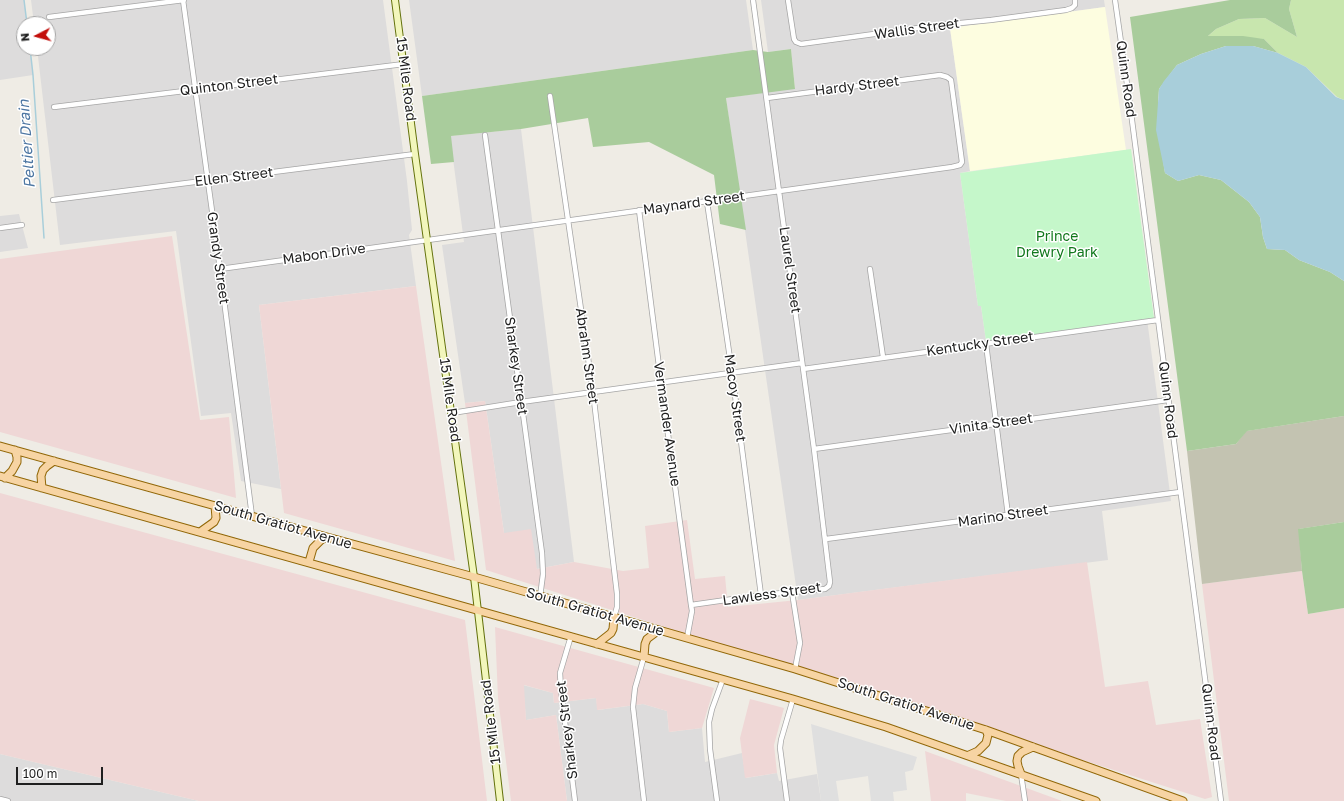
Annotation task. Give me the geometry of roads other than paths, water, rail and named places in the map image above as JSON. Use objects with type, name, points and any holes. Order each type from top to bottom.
[{"type":"main road","name":"15 Mile Road","points":[[395,0],[474,577],[500,801]]},
{"type":"main road","name":"South Gratiot Avenue","points":[[0,446],[327,538],[474,577],[795,669],[986,730],[1183,801]]},
{"type":"main road","points":[[2,477],[12,471],[17,462],[15,450]]},
{"type":"main road","points":[[42,488],[41,476],[43,470],[54,461]]},
{"type":"main road","name":"South Gratiot Avenue","points":[[2,477],[793,699],[886,727],[1096,801]]},
{"type":"main road","points":[[200,532],[214,522],[216,518],[215,506]]},
{"type":"main road","points":[[309,562],[313,548],[321,540],[327,538]]},
{"type":"main road","points":[[597,644],[611,633],[614,617]]},
{"type":"main road","points":[[644,657],[647,639],[660,630]]},
{"type":"main road","points":[[969,755],[978,751],[986,743],[988,735],[986,730]]},
{"type":"main road","points":[[1021,774],[1017,761],[1018,756],[1022,752],[1033,747]]},
{"type":"street","points":[[56,16],[183,0]]},
{"type":"street","name":"Grandy Street","points":[[183,0],[252,516]]},
{"type":"street","name":"Laurel Street","points":[[753,0],[826,540]]},
{"type":"street","name":"Wallis Street","points":[[788,0],[792,36],[796,42],[802,44],[940,25],[1066,10],[1075,5],[1075,0]]},
{"type":"street","name":"Quinn Road","points":[[1115,0],[1221,801]]},
{"type":"street","name":"Quinton Street","points":[[54,107],[404,64]]},
{"type":"street","name":"Hardy Street","points":[[767,98],[940,75],[950,78],[962,157],[962,162],[960,165]]},
{"type":"street","name":"Abrahm Street","points":[[550,96],[593,392],[617,594],[617,607],[614,617]]},
{"type":"street","name":"Sharkey Street","points":[[485,134],[543,564],[540,597]]},
{"type":"street","name":"Ellen Street","points":[[53,200],[415,154]]},
{"type":"street","name":"Maynard Street","points":[[428,239],[707,202],[960,165]]},
{"type":"street","name":"Macoy Street","points":[[707,202],[732,372],[761,595]]},
{"type":"street","name":"Vermander Avenue","points":[[639,210],[660,382],[692,611],[687,638]]},
{"type":"street","points":[[0,228],[22,226]]},
{"type":"street","name":"Mabon Drive","points":[[220,269],[428,239]]},
{"type":"street","points":[[870,270],[882,357]]},
{"type":"street","name":"Kentucky Street","points":[[803,369],[1158,320]]},
{"type":"street","points":[[986,344],[1008,515]]},
{"type":"street","points":[[452,413],[660,382],[802,363]]},
{"type":"street","name":"Vinita Street","points":[[814,449],[1168,400]]},
{"type":"street","name":"Marino Street","points":[[826,540],[1180,492]]},
{"type":"street","name":"Lawless Street","points":[[691,605],[825,588],[829,586],[830,577],[826,540]]},
{"type":"street","points":[[792,592],[800,643],[795,669]]},
{"type":"street","name":"Sharkey Street","points":[[571,636],[560,673],[575,801]]},
{"type":"street","points":[[644,657],[635,688],[633,707],[644,801]]},
{"type":"street","points":[[717,801],[710,749],[709,722],[723,679]]},
{"type":"street","points":[[787,801],[780,748],[793,699]]},
{"type":"street","points":[[1021,774],[1025,801]]},
{"type":"street","points":[[0,799],[8,801]]},
{"type":"water","points":[[1226,46],[1253,46],[1278,53],[1306,67],[1336,97],[1344,100],[1344,281],[1330,272],[1299,260],[1285,250],[1267,249],[1263,237],[1260,217],[1249,202],[1221,180],[1199,175],[1178,181],[1165,173],[1156,130],[1159,89],[1177,65],[1201,54]]},
{"type":"waterway","name":"Peltier Drain","points":[[24,0],[26,16]]},
{"type":"waterway","name":"Peltier Drain","points":[[31,56],[44,238]]},
{"type":"park label","name":"Prince Drewry Park","points":[[1057,246]]}]
